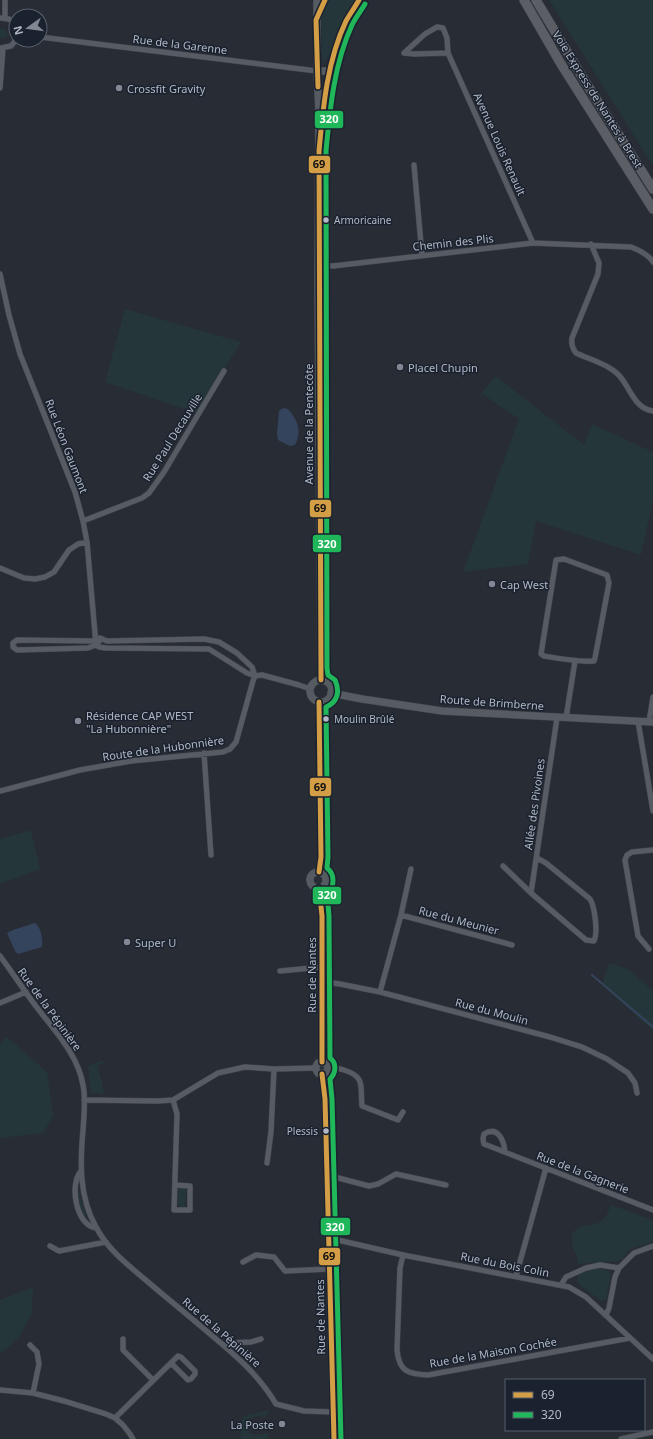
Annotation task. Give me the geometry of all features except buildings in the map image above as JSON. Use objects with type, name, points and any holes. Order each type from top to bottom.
[{"type":"highway","name":"Voie Express de Nantes à Brest","points":[[524,0],[561,64],[653,209]]},
{"type":"highway","name":"Voie Express de Nantes à Brest","points":[[536,0],[581,75],[653,189]]},
{"type":"main road","points":[[317,0],[316,20],[319,151]]},
{"type":"main road","points":[[316,20],[326,0]]},
{"type":"main road","points":[[319,151],[323,106],[336,48],[347,21],[359,0]]},
{"type":"main road","name":"Avenue de la Pentecôte","points":[[319,151],[318,265],[321,680]]},
{"type":"main road","points":[[321,680],[329,684],[331,693],[325,701],[319,702],[311,696],[310,689],[312,683],[321,680]]},
{"type":"main road","points":[[319,702],[321,857],[319,872]]},
{"type":"main road","points":[[319,872],[324,874],[326,878],[325,884],[319,888],[312,886],[310,881],[312,874],[319,872]]},
{"type":"main road","name":"Rue de Nantes","points":[[319,888],[322,916],[322,1062]]},
{"type":"main road","points":[[322,1062],[327,1064],[328,1068],[327,1072],[322,1074],[318,1073],[315,1068],[318,1063],[322,1062]]},
{"type":"main road","name":"Rue de Nantes","points":[[322,1074],[325,1099],[328,1175],[334,1439]]},
{"type":"street","points":[[2,18],[5,0]]},
{"type":"street","name":"Avenue Louis Renault","points":[[448,53],[404,53],[425,34],[437,27],[440,27],[445,32],[448,53],[533,243]]},
{"type":"street","name":"Rue de la Garenne","points":[[48,38],[317,71]]},
{"type":"street","points":[[0,88],[1,48]]},
{"type":"street","points":[[317,71],[331,71]]},
{"type":"street","points":[[414,165],[422,255]]},
{"type":"street","name":"Chemin des Plis","points":[[318,265],[333,266],[533,243],[591,244],[631,247],[641,251],[653,262]]},
{"type":"street","points":[[591,244],[599,263],[598,274],[572,338],[571,343],[573,349],[576,353],[612,369],[621,377],[639,405],[647,410],[653,411]]},
{"type":"street","name":"Rue Léon Gaumont","points":[[0,274],[1,283],[20,354],[74,492],[83,521],[87,542],[94,630],[97,644]]},
{"type":"street","name":"Rue Paul Decauville","points":[[83,521],[142,498],[149,493],[164,472],[224,371]]},
{"type":"street","points":[[0,568],[24,578],[35,579],[45,577],[54,572],[69,550],[78,544],[87,542]]},
{"type":"street","points":[[564,559],[607,575],[609,583],[594,661],[575,661],[544,656],[541,654],[556,560],[564,559]]},
{"type":"street","points":[[94,630],[102,640]]},
{"type":"street","points":[[255,676],[252,667],[230,648],[219,642],[204,639],[102,640],[97,644],[88,648],[18,650],[13,647],[13,643],[17,640],[97,644],[209,649],[255,676],[262,675],[310,689]]},
{"type":"street","points":[[226,660],[224,652],[226,649],[230,648]]},
{"type":"street","points":[[226,660],[234,659],[235,652]]},
{"type":"street","points":[[566,718],[575,661]]},
{"type":"street","name":"Route de la Hubonnière","points":[[0,791],[80,770],[119,763],[223,752],[230,749],[236,742],[252,681],[255,676]]},
{"type":"street","name":"Route de Brimberne","points":[[331,693],[435,710],[557,718],[651,722]]},
{"type":"street","points":[[651,722],[653,697]]},
{"type":"street","name":"Allée des Pivoines","points":[[531,893],[557,718]]},
{"type":"street","points":[[638,721],[653,811]]},
{"type":"street","points":[[204,753],[212,855]]},
{"type":"street","points":[[649,949],[638,936],[625,860],[627,855],[632,852],[653,850]]},
{"type":"street","points":[[503,866],[531,893],[586,940],[594,941],[596,937],[592,903],[590,899],[546,863],[536,858]]},
{"type":"street","name":"Rue du Meunier","points":[[380,992],[401,915],[411,869]]},
{"type":"street","name":"Rue du Meunier","points":[[401,915],[512,945]]},
{"type":"street","name":"Rue de la Pépinière","points":[[0,956],[72,1055],[80,1071],[84,1100],[80,1171],[89,1214],[96,1228],[114,1253],[246,1364],[267,1389],[276,1404],[304,1411],[333,1412]]},
{"type":"street","points":[[280,971],[322,967]]},
{"type":"street","name":"Rue du Moulin","points":[[322,985],[333,983],[380,992],[550,1037],[582,1048],[607,1059],[628,1072],[635,1083],[637,1093]]},
{"type":"street","points":[[0,1003],[26,992]]},
{"type":"street","points":[[84,1100],[173,1100],[218,1073],[246,1067],[274,1069],[315,1068]]},
{"type":"street","points":[[328,1068],[334,1067],[354,1074],[358,1077],[360,1081],[362,1106],[398,1120],[403,1112]]},
{"type":"street","points":[[267,1163],[271,1132],[274,1069]]},
{"type":"street","points":[[173,1100],[177,1114],[174,1210],[190,1210],[190,1186],[175,1184]]},
{"type":"street","name":"Rue de la Gagnerie","points":[[505,1152],[504,1144],[500,1135],[493,1131],[489,1131],[484,1134],[484,1144],[653,1210]]},
{"type":"street","points":[[516,1276],[546,1168]]},
{"type":"street","name":"Rue de la Pépinière","points":[[80,1171],[77,1175],[75,1188],[79,1212],[91,1228],[96,1228]]},
{"type":"street","points":[[328,1175],[369,1186],[378,1184],[396,1174],[446,1185]]},
{"type":"street","name":"Rue du Bois Colin","points":[[329,1238],[403,1256],[569,1287],[586,1297],[653,1358]]},
{"type":"street","points":[[50,1246],[59,1252],[106,1242]]},
{"type":"street","points":[[606,1315],[609,1308],[615,1277],[619,1268],[634,1253],[653,1246]]},
{"type":"street","points":[[243,1262],[256,1255],[274,1257],[285,1271],[330,1269]]},
{"type":"street","name":"Rue de la Maison Cochée","points":[[403,1256],[400,1268],[397,1350],[398,1361],[402,1368],[409,1372],[416,1374],[428,1374],[630,1338]]},
{"type":"street","points":[[561,1285],[566,1277],[586,1268],[600,1266],[619,1268]]},
{"type":"street","points":[[123,1339],[123,1350],[153,1380]]},
{"type":"street","points":[[224,1346],[229,1343],[251,1342],[261,1339]]},
{"type":"street","points":[[30,1345],[37,1352],[39,1364],[33,1394]]},
{"type":"street","points":[[115,1418],[178,1356],[181,1357],[195,1371],[195,1374],[188,1380],[171,1363]]},
{"type":"street","points":[[0,1390],[33,1394],[64,1401],[106,1414],[115,1418],[133,1439]]},
{"type":"street","points":[[621,1439],[653,1432]]},
{"type":"shaded area","points":[[328,0],[356,0],[339,31],[332,53],[324,63],[322,61],[321,16]]},
{"type":"shaded area","points":[[549,0],[653,0],[653,166]]},
{"type":"shaded area","points":[[3,28],[6,30],[8,33],[7,37],[3,39],[0,38],[0,29]]},
{"type":"shaded area","points":[[125,309],[241,342],[196,413],[105,382]]},
{"type":"shaded area","points":[[496,376],[584,445],[592,424],[653,452],[653,500],[641,555],[536,521],[528,564],[463,572],[519,419],[481,393]]},
{"type":"shaded area","points":[[31,830],[40,869],[0,884],[0,839]]},
{"type":"shaded area","points":[[609,963],[628,969],[653,991],[653,1031],[602,985]]},
{"type":"shaded area","points":[[7,1037],[47,1072],[53,1116],[43,1133],[0,1138],[0,1043]]},
{"type":"shaded area","points":[[103,1060],[104,1063],[97,1066],[104,1094],[91,1093],[88,1066]]},
{"type":"shaded area","points":[[78,1182],[79,1192],[88,1221],[80,1208]]},
{"type":"shaded area","points":[[183,1187],[186,1190],[185,1208],[180,1208],[177,1202],[178,1189]]},
{"type":"shaded area","points":[[611,1205],[653,1220],[653,1242],[630,1249],[623,1259],[618,1261],[578,1264],[572,1243],[572,1236],[574,1232],[580,1227],[601,1221],[607,1214]]},
{"type":"shaded area","points":[[598,1268],[608,1271],[611,1274],[606,1300],[601,1301],[577,1281],[579,1275]]},
{"type":"shaded area","points":[[33,1287],[32,1313],[18,1339],[0,1354],[0,1300]]},
{"type":"shaded area","points":[[269,1410],[265,1418],[259,1416],[249,1418],[247,1427],[250,1434],[257,1435],[269,1433],[268,1439],[240,1439],[243,1416]]},
{"type":"water","points":[[283,408],[288,409],[298,426],[298,435],[295,445],[290,446],[278,440],[277,434],[279,411]]},
{"type":"water","points":[[35,923],[39,927],[42,947],[18,954],[15,951],[7,933]]},
{"type":"waterway","points":[[592,975],[653,1027]]},
{"type":"transit line","name":"69","points":[[318,87],[316,20],[325,0]]},
{"type":"transit line","name":"69","points":[[321,680],[319,151],[324,102],[334,52],[346,21],[359,0]]},
{"type":"transit line","name":"320","points":[[341,1439],[332,1099],[330,1079],[334,1074],[335,1065],[330,1058],[329,916],[327,893],[332,887],[333,877],[327,868],[326,707],[333,702],[338,692],[337,684],[335,680],[328,675],[327,668],[326,151],[331,103],[341,55],[352,25],[365,4]]},
{"type":"transit line","name":"69","points":[[319,702],[321,857],[319,872]]},
{"type":"transit line","name":"69","points":[[319,888],[322,916],[322,1062]]},
{"type":"transit line","name":"69","points":[[322,1074],[325,1099],[334,1439]]},
{"type":"place","name":"Crossfit Gravity","points":[[119,88]]},
{"type":"place","name":"Armoricaine","points":[[326,220]]},
{"type":"place","name":"Placel Chupin","points":[[400,367]]},
{"type":"place","name":"Cap West","points":[[492,584]]},
{"type":"place","name":"Moulin Brûlé","points":[[326,719]]},
{"type":"place","name":"Résidence CAP WEST \"La Hubonnière\"","points":[[78,721]]},
{"type":"place","name":"Super U","points":[[127,942]]},
{"type":"place","name":"Plessis","points":[[326,1131]]},
{"type":"place","name":"La Poste","points":[[282,1424]]}]
